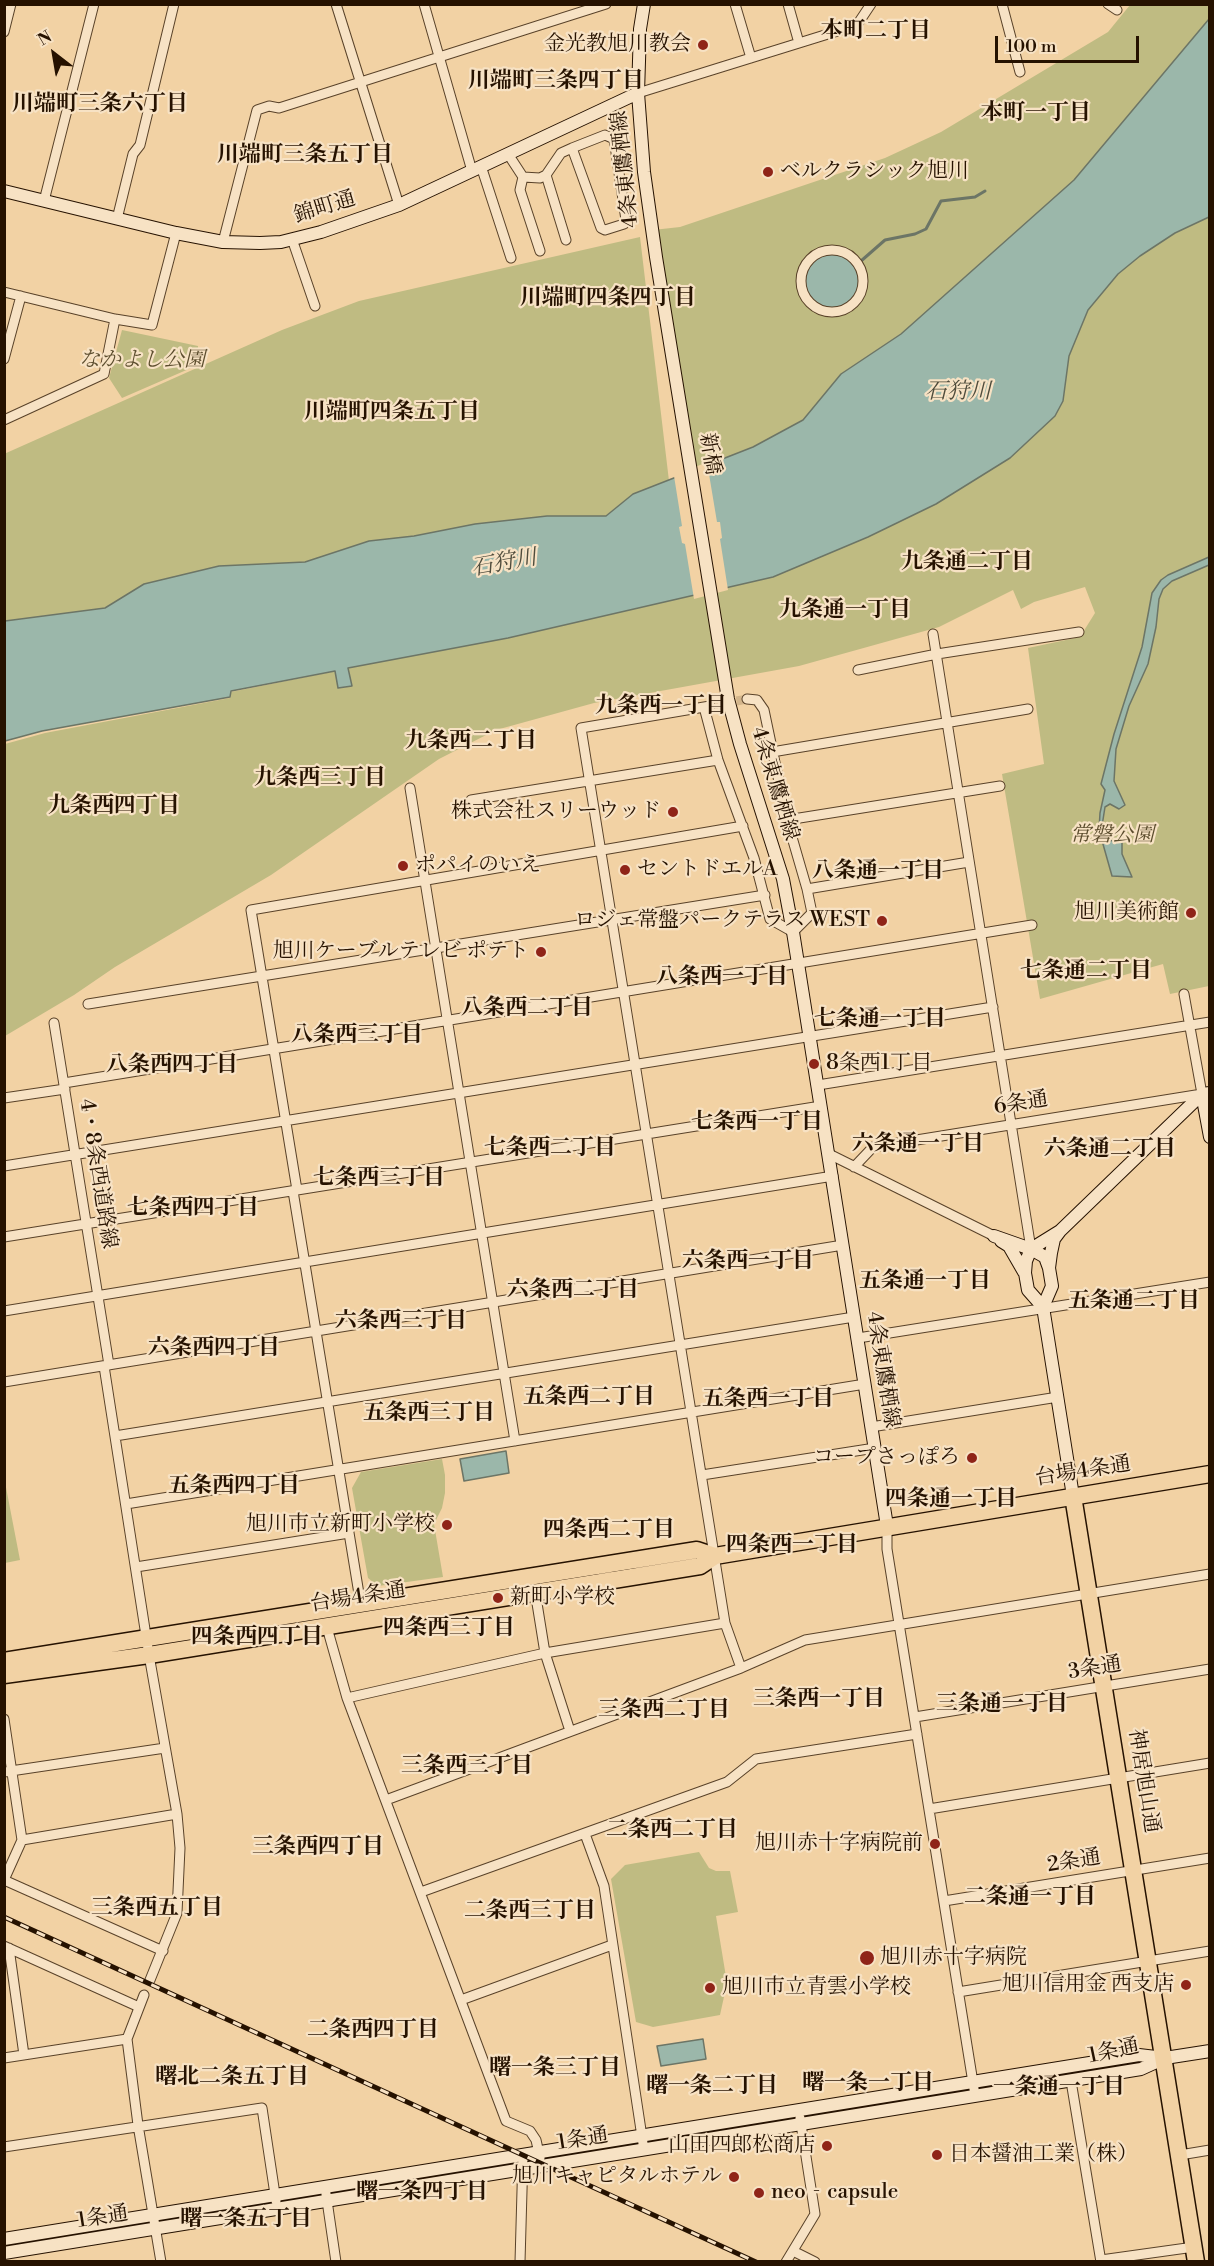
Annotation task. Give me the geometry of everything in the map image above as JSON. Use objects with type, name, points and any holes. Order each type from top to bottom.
[{"type":"highway","name":"台場4条通","points":[[4,1675],[148,1646],[534,1584],[700,1566],[715,1556],[1209,1474]]},
{"type":"highway","name":"神居旭山通","points":[[1073,1496],[1195,2254]]},
{"type":"highway","name":"台場4条通","points":[[4,1661],[148,1646]]},
{"type":"street","points":[[4,32],[11,4]]},
{"type":"street","points":[[44,201],[94,4]]},
{"type":"street","points":[[117,219],[133,154],[140,146],[174,4]]},
{"type":"street","points":[[336,4],[399,205]]},
{"type":"street","points":[[424,4],[438,57],[476,169],[511,258]]},
{"type":"street","points":[[223,242],[256,110],[269,106],[279,108],[606,4]]},
{"type":"street","name":"4条東鷹栖線","points":[[644,4],[640,29],[638,93],[644,172],[656,257]]},
{"type":"street","points":[[735,4],[751,58]]},
{"type":"street","points":[[788,4],[799,43]]},
{"type":"street","points":[[638,93],[857,25],[871,4]]},
{"type":"street","points":[[1002,4],[1020,72]]},
{"type":"street","points":[[1108,4],[1117,10]]},
{"type":"street","name":"錦町通","points":[[4,191],[176,233],[223,242],[260,243],[292,239],[321,232],[399,205],[638,93]]},
{"type":"street","points":[[508,154],[523,177],[531,179],[546,175],[561,153],[572,148],[605,135],[614,139],[626,220],[624,224],[605,230],[601,228],[572,148]]},
{"type":"street","points":[[546,175],[566,240]]},
{"type":"street","points":[[523,177],[520,190],[540,251]]},
{"type":"street","points":[[4,292],[152,326],[176,233]]},
{"type":"street","points":[[292,239],[315,306]]},
{"type":"street","points":[[826,250],[842,251],[856,260],[862,270],[862,289],[855,302],[846,308],[825,311],[815,306],[805,295],[801,283],[802,274],[807,262],[814,255],[826,250]]},
{"type":"street","name":"新橋","points":[[656,257],[722,657]]},
{"type":"street","points":[[4,359],[21,296]]},
{"type":"street","points":[[4,420],[104,374],[115,319]]},
{"type":"street","points":[[858,670],[937,654],[1079,632]]},
{"type":"street","points":[[933,634],[1031,1249],[1025,1273]]},
{"type":"street","name":"4条東鷹栖線","points":[[722,657],[728,699],[740,744],[783,879],[833,1176],[887,1526]]},
{"type":"street","points":[[741,1668],[725,1623],[581,728],[707,706],[718,760],[743,826],[765,895],[770,919],[793,932],[812,913],[787,820],[764,710],[752,700]]},
{"type":"street","points":[[772,752],[1028,709]]},
{"type":"street","points":[[471,800],[718,760]]},
{"type":"street","points":[[787,820],[1000,786]]},
{"type":"street","points":[[410,788],[515,1441]]},
{"type":"street","points":[[362,1612],[251,910],[743,826]]},
{"type":"street","points":[[807,889],[969,862]]},
{"type":"street","points":[[88,1004],[765,895]]},
{"type":"street","name":"4・8条西道路線","points":[[150,1980],[177,1913],[180,1848],[177,1814],[126,1504],[98,1296],[65,1086],[274,1049],[1032,925]]},
{"type":"street","points":[[1185,994],[1206,1093],[1209,1137]]},
{"type":"street","points":[[4,1166],[993,1007]]},
{"type":"street","points":[[818,1085],[1209,1022]]},
{"type":"street","points":[[4,1098],[65,1086],[54,1023]]},
{"type":"street","name":"6条通","points":[[854,1167],[873,1147],[1206,1093]]},
{"type":"street","name":"神居旭山通","points":[[1043,1307],[1052,1286],[1049,1268],[1054,1239],[1060,1231],[1206,1093]]},
{"type":"street","points":[[4,1237],[821,1106]]},
{"type":"street","points":[[829,1154],[994,1236],[1031,1249],[1045,1257],[1049,1268]]},
{"type":"street","points":[[4,1311],[833,1176]]},
{"type":"street","name":"神居旭山通","points":[[1031,1249],[1060,1231]]},
{"type":"street","name":"神居旭山通","points":[[994,1236],[1009,1246],[1025,1273],[1028,1290],[1043,1307],[1073,1496]]},
{"type":"street","points":[[4,1382],[843,1245]]},
{"type":"street","points":[[858,1338],[1209,1282]]},
{"type":"street","points":[[116,1436],[854,1317]]},
{"type":"street","points":[[126,1504],[865,1384]]},
{"type":"street","points":[[872,1427],[1058,1397]]},
{"type":"street","points":[[702,1475],[875,1448]]},
{"type":"street","points":[[887,1526],[887,1549],[975,2095]]},
{"type":"street","points":[[136,1568],[349,1533]]},
{"type":"street","points":[[386,1800],[741,1668],[805,1640],[1209,1574]]},
{"type":"street","points":[[534,1584],[545,1653],[570,1731]]},
{"type":"street","points":[[325,1618],[347,1698],[506,2121],[530,2131],[536,2140],[542,2166]]},
{"type":"street","points":[[347,1698],[545,1653],[725,1623]]},
{"type":"street","name":"3条通","points":[[915,1717],[1209,1669]]},
{"type":"street","points":[[4,1719],[9,1771],[22,1840],[4,1880],[163,1951]]},
{"type":"street","points":[[421,1892],[728,1782],[756,1760],[917,1734]]},
{"type":"street","points":[[9,1771],[165,1748]]},
{"type":"street","points":[[929,1809],[1209,1763]]},
{"type":"street","points":[[22,1840],[177,1814]]},
{"type":"street","points":[[585,1834],[604,1886],[644,2150]]},
{"type":"street","name":"2条通","points":[[944,1901],[1209,1858]]},
{"type":"street","points":[[461,2000],[612,1945]]},
{"type":"street","points":[[7,1947],[139,2007]]},
{"type":"street","points":[[7,1947],[24,2055]]},
{"type":"street","points":[[958,1992],[1209,1951]]},
{"type":"street","points":[[144,1995],[127,2039],[138,2125],[161,2262]]},
{"type":"street","points":[[4,2058],[127,2039]]},
{"type":"street","name":"1条通","points":[[4,2240],[972,2081],[1139,2055],[1165,2058],[1209,2051]]},
{"type":"street","name":"1条通","points":[[4,2253],[1142,2069],[1165,2058]]},
{"type":"street","points":[[1071,2080],[1101,2261],[1195,2254]]},
{"type":"street","points":[[4,2147],[262,2108],[277,2210]]},
{"type":"street","points":[[786,2262],[816,2214],[798,2110]]},
{"type":"street","points":[[1180,2155],[1209,2151]]},
{"type":"street","points":[[520,2262],[523,2155]]},
{"type":"street","points":[[325,2187],[336,2262]]},
{"type":"street","points":[[793,2251],[815,2262]]},
{"type":"green space","points":[[1130,5],[1209,5],[1209,19],[1075,180],[901,334],[841,374],[803,420],[693,476],[653,230],[680,227],[885,158],[941,132],[1108,32]]},
{"type":"green space","name":"常磐公園","points":[[1209,217],[1209,986],[1170,994],[1163,964],[1040,999],[1002,774],[1044,764],[1028,648],[1080,637],[1095,613],[1085,587],[1034,602],[1021,609],[1013,590],[939,627],[799,666],[594,703],[496,730],[439,759],[271,875],[115,967],[74,995],[5,1036],[5,744],[45,733],[230,698],[231,692],[336,671],[339,688],[352,686],[348,668],[773,577],[868,537],[936,504],[1010,458],[1055,416],[1063,401],[1069,356],[1088,310],[1118,274],[1140,256],[1175,233]]},
{"type":"green space","points":[[640,237],[669,481],[633,494],[606,516],[547,516],[475,524],[414,536],[369,541],[305,562],[219,566],[144,584],[105,608],[5,621],[4,454],[282,330],[359,301]]},
{"type":"green space","name":"なかよし公園","points":[[122,330],[198,346],[198,365],[122,398],[109,378]]},
{"type":"green space","points":[[442,1459],[445,1493],[442,1508],[434,1524],[443,1577],[378,1586],[368,1578],[352,1488],[361,1472]]},
{"type":"green space","points":[[4,1477],[20,1560],[5,1563],[4,1563]]},
{"type":"green space","points":[[699,1852],[709,1868],[716,1871],[730,1871],[738,1912],[716,1916],[727,1983],[720,2015],[653,2027],[636,2022],[611,1879],[625,1865]]},
{"type":"water","name":"石狩川","points":[[1209,19],[1209,217],[1175,233],[1118,274],[1088,310],[1069,356],[1063,401],[1055,416],[1010,458],[936,504],[868,537],[773,577],[508,638],[348,668],[352,686],[338,688],[335,671],[231,691],[230,697],[42,731],[5,741],[5,621],[105,608],[144,584],[219,566],[305,562],[369,541],[414,536],[475,524],[547,516],[606,516],[633,494],[753,447],[803,420],[841,374],[901,334],[1074,180]]},
{"type":"water","points":[[832,252],[843,254],[852,260],[858,269],[860,280],[858,291],[852,300],[843,306],[832,308],[821,306],[812,300],[806,291],[804,280],[806,269],[812,260],[821,254]]},
{"type":"water","points":[[1209,557],[1209,565],[1172,581],[1163,589],[1159,599],[1148,664],[1129,706],[1116,749],[1114,781],[1125,805],[1119,809],[1110,804],[1105,807],[1102,826],[1104,836],[1109,841],[1122,839],[1122,854],[1132,877],[1112,876],[1099,830],[1105,790],[1101,784],[1114,734],[1142,647],[1152,593],[1161,580],[1168,575]]},
{"type":"water","points":[[506,1451],[509,1473],[464,1481],[460,1459]]},
{"type":"water","points":[[703,2039],[706,2059],[661,2066],[657,2046]]},
{"type":"pier","points":[[707,462],[717,522],[720,522],[722,538],[720,539],[728,590],[694,599],[685,544],[682,543],[679,527],[682,526],[674,476]]},
{"type":"waterway","points":[[861,261],[885,240],[915,234],[926,229],[941,201],[975,197],[985,191]]},
{"type":"tunnel","points":[[710,706],[747,699]]},
{"type":"railway","points":[[4,1917],[756,2262]]},
{"type":"place","name":"金光教旭川教会","points":[[703,45]]},
{"type":"place","name":"ベルクラシック旭川","points":[[768,172]]},
{"type":"place","name":"株式会社スリーウッド","points":[[673,812]]},
{"type":"place","name":"ポパイのいえ","points":[[403,866]]},
{"type":"place","name":"セントドエルA","points":[[625,870]]},
{"type":"place","name":"旭川美術館","points":[[1191,913]]},
{"type":"place","name":"ロジェ常盤パークテラス WEST","points":[[882,921]]},
{"type":"place","name":"旭川ケーブルテレビ ポテト","points":[[541,952]]},
{"type":"place","name":"8条西1丁目","points":[[814,1064]]},
{"type":"place","name":"コープさっぽろ","points":[[972,1458]]},
{"type":"place","name":"旭川市立新町小学校","points":[[447,1525]]},
{"type":"place","name":"新町小学校","points":[[498,1598]]},
{"type":"place","name":"旭川赤十字病院前","points":[[935,1844]]},
{"type":"place","name":"旭川赤十字病院","points":[[867,1958]]},
{"type":"place","name":"旭川信用金 西支店","points":[[1186,1985]]},
{"type":"place","name":"旭川市立青雲小学校","points":[[710,1988]]},
{"type":"place","name":"山田四郎松商店","points":[[827,2146]]},
{"type":"place","name":"日本醤油工業（株）","points":[[937,2155]]},
{"type":"place","name":"旭川キャピタルホテル","points":[[734,2177]]},
{"type":"place","name":"neo‐capsule","points":[[759,2193]]},
{"type":"district","name":"本町二丁目","points":[[876,32]]},
{"type":"district","name":"川端町三条四丁目","points":[[556,82]]},
{"type":"district","name":"川端町三条六丁目","points":[[100,105]]},
{"type":"district","name":"本町一丁目","points":[[1036,114]]},
{"type":"district","name":"川端町三条五丁目","points":[[305,156]]},
{"type":"district","name":"川端町四条四丁目","points":[[608,299]]},
{"type":"district","name":"川端町四条五丁目","points":[[392,413]]},
{"type":"district","name":"九条通二丁目","points":[[967,563]]},
{"type":"district","name":"九条通一丁目","points":[[845,611]]},
{"type":"district","name":"九条西一丁目","points":[[661,707]]},
{"type":"district","name":"九条西二丁目","points":[[471,742]]},
{"type":"district","name":"九条西三丁目","points":[[320,779]]},
{"type":"district","name":"九条西四丁目","points":[[114,807]]},
{"type":"district","name":"八条通一丁目","points":[[878,872]]},
{"type":"district","name":"七条通二丁目","points":[[1086,972]]},
{"type":"district","name":"八条西一丁目","points":[[722,978]]},
{"type":"district","name":"八条西二丁目","points":[[527,1009]]},
{"type":"district","name":"七条通一丁目","points":[[880,1020]]},
{"type":"district","name":"八条西三丁目","points":[[357,1036]]},
{"type":"district","name":"八条西四丁目","points":[[172,1066]]},
{"type":"district","name":"七条西一丁目","points":[[757,1123]]},
{"type":"district","name":"六条通一丁目","points":[[918,1145]]},
{"type":"district","name":"七条西二丁目","points":[[550,1149]]},
{"type":"district","name":"六条通二丁目","points":[[1110,1150]]},
{"type":"district","name":"七条西三丁目","points":[[379,1179]]},
{"type":"district","name":"七条西四丁目","points":[[193,1209]]},
{"type":"district","name":"六条西一丁目","points":[[748,1262]]},
{"type":"district","name":"五条通一丁目","points":[[925,1282]]},
{"type":"district","name":"六条西二丁目","points":[[573,1291]]},
{"type":"district","name":"五条通二丁目","points":[[1134,1302]]},
{"type":"district","name":"六条西三丁目","points":[[401,1322]]},
{"type":"district","name":"六条西四丁目","points":[[214,1349]]},
{"type":"district","name":"五条西二丁目","points":[[589,1398]]},
{"type":"district","name":"五条西一丁目","points":[[768,1400]]},
{"type":"district","name":"五条西三丁目","points":[[429,1414]]},
{"type":"district","name":"五条西四丁目","points":[[234,1487]]},
{"type":"district","name":"四条通一丁目","points":[[951,1500]]},
{"type":"district","name":"四条西二丁目","points":[[609,1531]]},
{"type":"district","name":"四条西一丁目","points":[[792,1546]]},
{"type":"district","name":"四条西三丁目","points":[[449,1629]]},
{"type":"district","name":"四条西四丁目","points":[[257,1638]]},
{"type":"district","name":"三条西一丁目","points":[[819,1700]]},
{"type":"district","name":"三条通一丁目","points":[[1002,1705]]},
{"type":"district","name":"三条西二丁目","points":[[664,1711]]},
{"type":"district","name":"三条西三丁目","points":[[467,1767]]},
{"type":"district","name":"二条西二丁目","points":[[672,1831]]},
{"type":"district","name":"三条西四丁目","points":[[318,1848]]},
{"type":"district","name":"二条通一丁目","points":[[1030,1898]]},
{"type":"district","name":"三条西五丁目","points":[[157,1909]]},
{"type":"district","name":"二条西三丁目","points":[[530,1912]]},
{"type":"district","name":"二条西四丁目","points":[[373,2031]]},
{"type":"district","name":"曙一条三丁目","points":[[555,2069]]},
{"type":"district","name":"曙北二条五丁目","points":[[232,2078]]},
{"type":"district","name":"曙一条一丁目","points":[[868,2084]]},
{"type":"district","name":"曙一条二丁目","points":[[712,2087]]},
{"type":"district","name":"一条通一丁目","points":[[1059,2088]]},
{"type":"district","name":"曙一条四丁目","points":[[422,2193]]},
{"type":"district","name":"曙一条五丁目","points":[[246,2220]]}]
